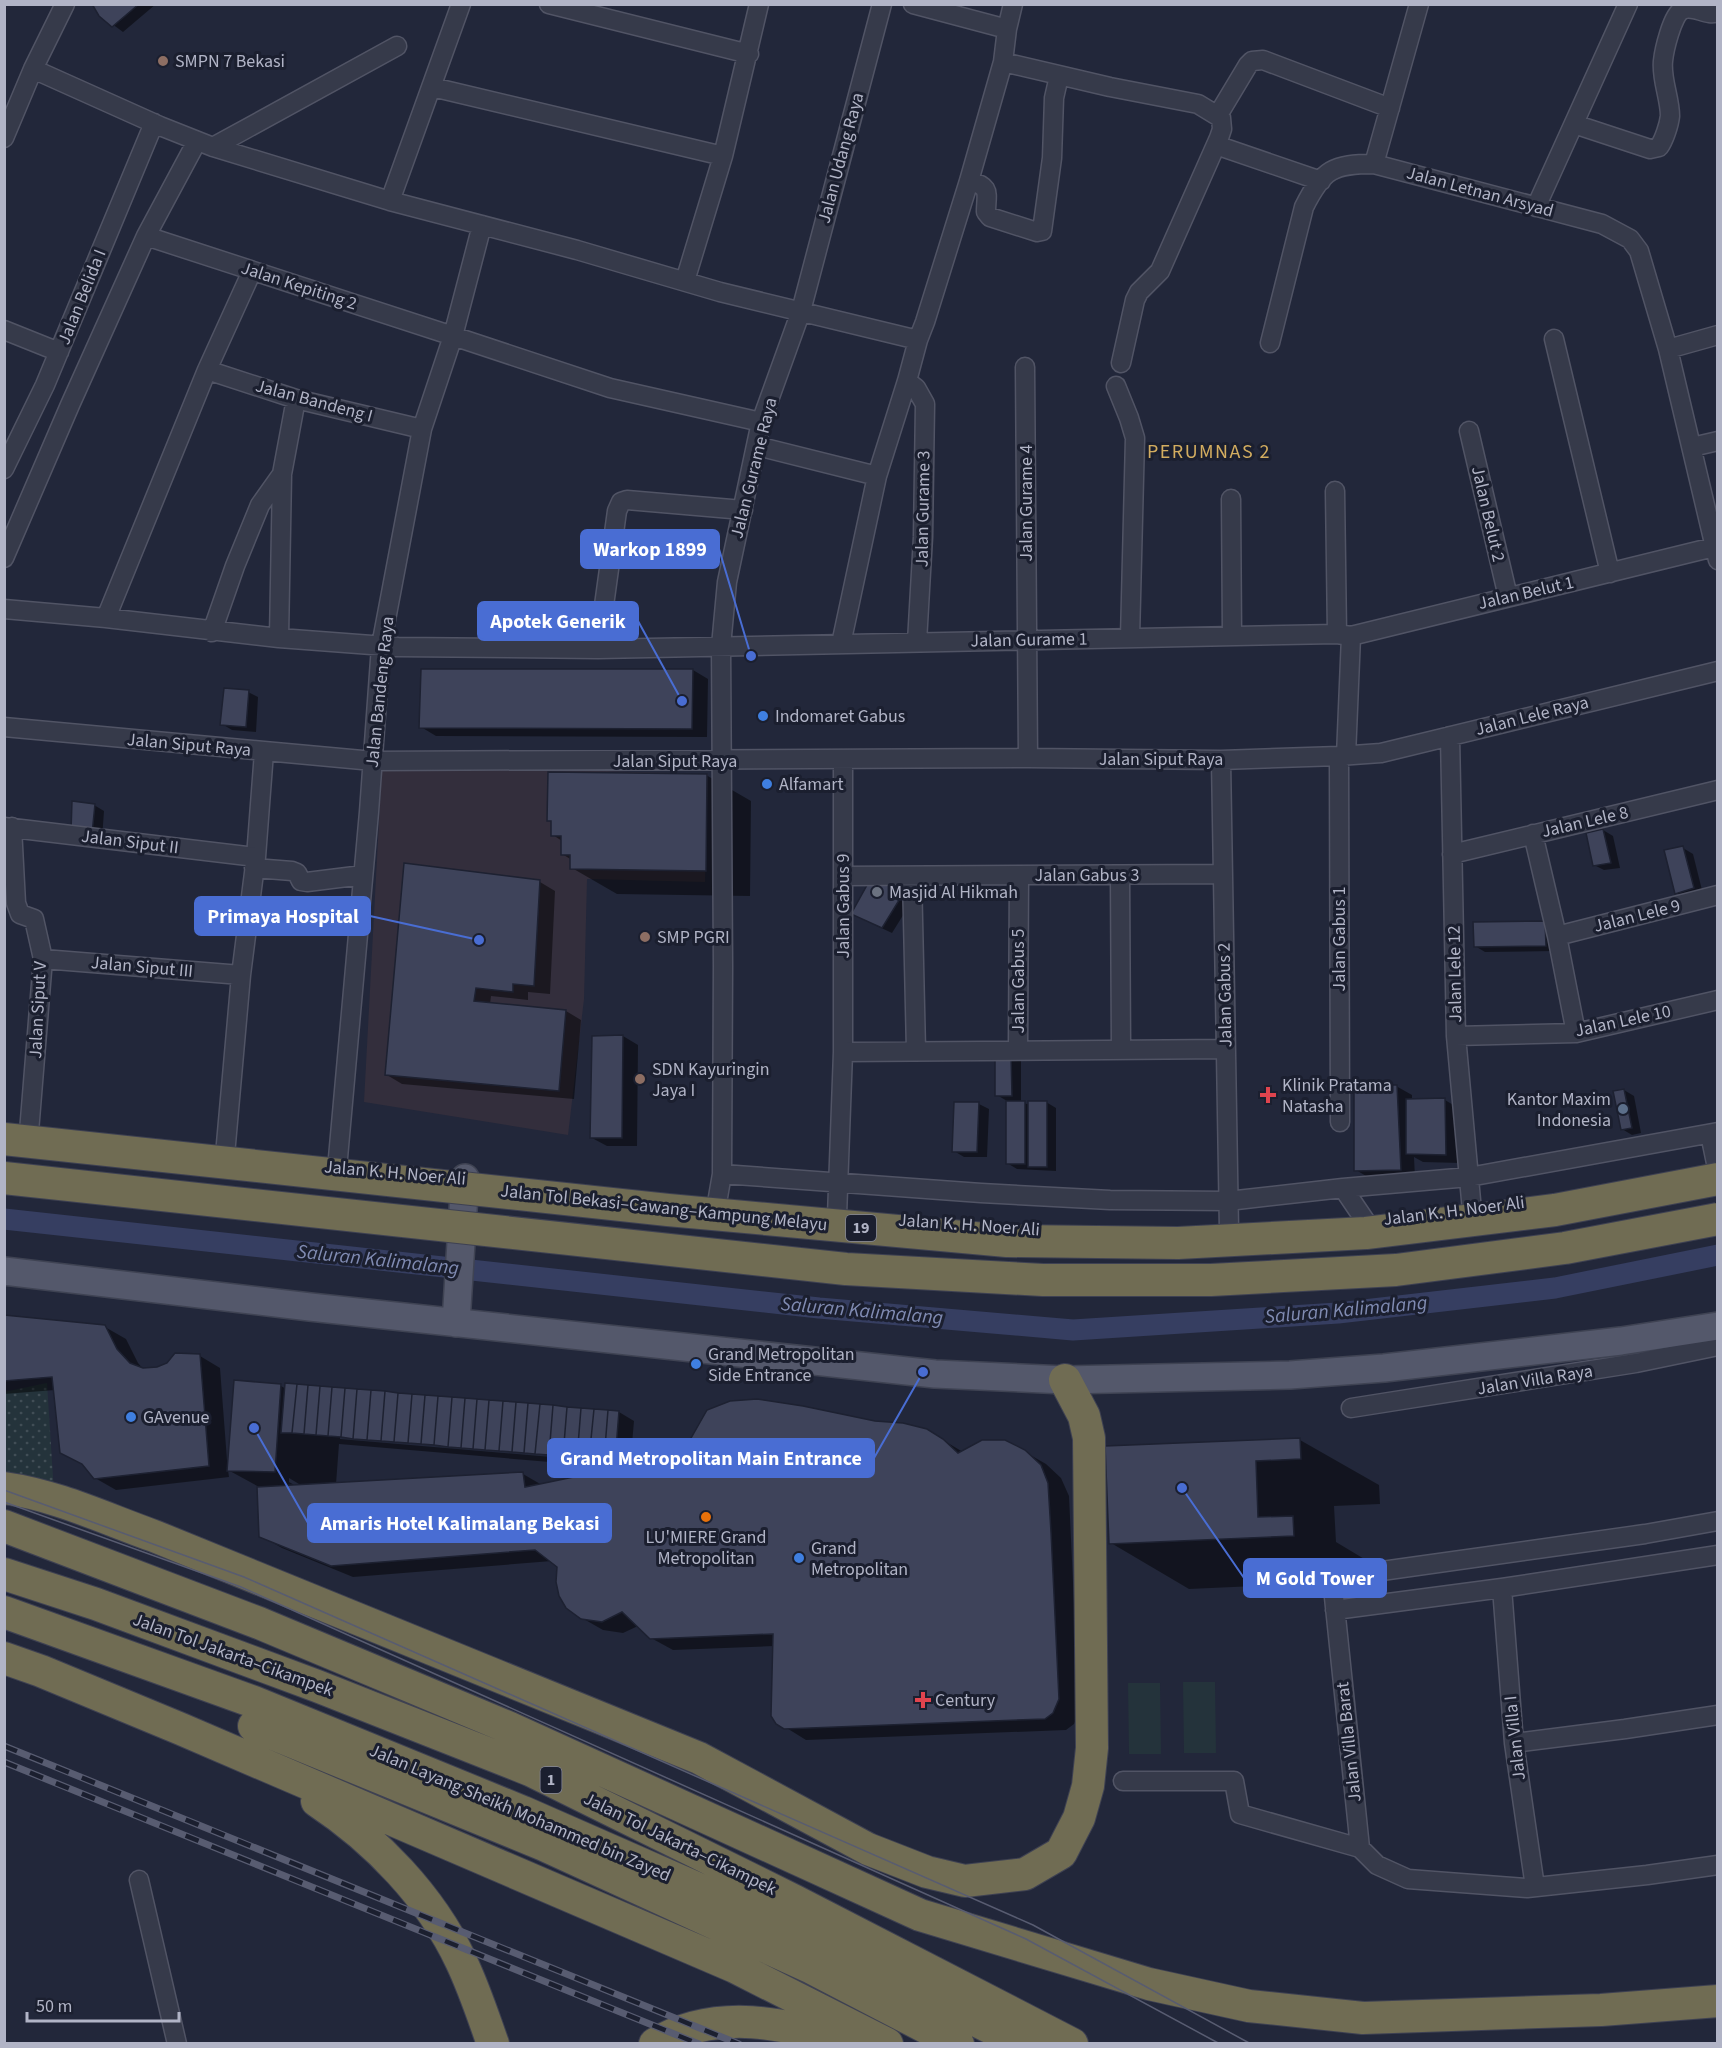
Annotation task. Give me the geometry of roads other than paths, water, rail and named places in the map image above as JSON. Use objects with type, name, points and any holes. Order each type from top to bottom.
[{"type":"highway","name":"Jalan Tol Bekasi–Cawang–Kampung Melayu","points":[[13,1134],[668,1210],[1007,1240],[1178,1243],[1366,1233],[1555,1210],[1718,1179]]},
{"type":"highway","points":[[4,1178],[846,1269],[1043,1280],[1211,1280],[1396,1270],[1565,1248],[1718,1219]]},
{"type":"highway","points":[[4,1488],[31,1493],[154,1536],[699,1758],[867,1849],[927,1872],[965,1881],[1005,1878],[1025,1874],[1062,1852],[1079,1818],[1088,1786],[1092,1748],[1089,1438],[1084,1416],[1065,1380]]},
{"type":"highway","points":[[4,1526],[260,1623],[510,1728],[920,1915],[1149,1984],[1249,2006],[1363,2018],[1590,2010],[1718,2001]]},
{"type":"highway","name":"Jalan Tol Jakarta–Cikampek","points":[[4,1574],[96,1604],[317,1686],[530,1770],[795,1901],[1072,2043]]},
{"type":"highway","name":"Jalan Layang Sheikh Mohammed bin Zayed","points":[[4,1612],[254,1702],[523,1812],[826,1945],[1023,2043]]},
{"type":"highway","name":"Jalan Layang Sheikh Mohammed bin Zayed","points":[[4,1632],[128,1676],[238,1719],[544,1845],[812,1968],[958,2043]]},
{"type":"highway","points":[[4,1658],[181,1729],[735,1967],[887,2043]]},
{"type":"highway","points":[[181,1729],[319,1802],[382,1853],[431,1910],[447,1934],[473,1990],[493,2043]]},
{"type":"highway","points":[[655,2043],[695,2026],[735,2021],[773,2024],[851,2043]]},
{"type":"main road","name":"Jalan K. H. Noer Ali","points":[[13,1134],[396,1175],[472,1179],[837,1216],[1092,1232],[1229,1230],[1366,1222],[1472,1211],[1717,1168]]},
{"type":"main road","points":[[462,1314],[472,1179]]},
{"type":"main road","points":[[4,1271],[462,1314],[935,1374],[1065,1380],[1290,1375],[1384,1368],[1621,1341],[1718,1326]]},
{"type":"street","points":[[4,138],[33,69],[65,4]]},
{"type":"street","points":[[390,201],[461,4]]},
{"type":"street","points":[[549,4],[749,54]]},
{"type":"street","points":[[685,281],[723,156],[759,4]]},
{"type":"street","name":"Jalan Udang Raya","points":[[801,311],[882,4]]},
{"type":"street","points":[[913,4],[1007,29]]},
{"type":"street","points":[[841,644],[877,476],[969,181],[1003,62],[1013,4]]},
{"type":"street","points":[[1374,164],[1419,4]]},
{"type":"street","points":[[1536,207],[1624,6]]},
{"type":"street","points":[[1574,124],[1650,149],[1659,147],[1670,118],[1663,62],[1672,25],[1683,9],[1689,8],[1713,14],[1718,12]]},
{"type":"street","points":[[4,558],[146,236],[200,142],[397,46]]},
{"type":"street","points":[[1218,115],[1248,65],[1258,60],[1390,108]]},
{"type":"street","points":[[1003,62],[1059,76],[1198,104],[1221,118],[1222,125],[1216,145],[1160,271],[1139,292],[1135,300],[1121,363]]},
{"type":"street","points":[[33,69],[200,142],[390,201],[577,249],[720,292],[918,340]]},
{"type":"street","points":[[969,181],[979,183],[984,187],[988,194],[986,212],[990,217],[1037,232],[1042,231],[1052,158],[1053,108],[1059,76]]},
{"type":"street","points":[[432,87],[723,156]]},
{"type":"street","name":"Jalan Belida I","points":[[4,469],[45,386],[157,124]]},
{"type":"street","points":[[1216,145],[1321,181],[1304,207],[1270,343]]},
{"type":"street","name":"Jalan Letnan Arsyad","points":[[1321,181],[1334,168],[1374,164],[1602,224],[1630,239],[1639,251],[1668,349],[1716,551]]},
{"type":"street","name":"Jalan Bandeng Raya","points":[[337,1169],[381,646],[422,429],[453,336],[482,225]]},
{"type":"street","name":"Jalan Kepiting 2","points":[[146,236],[610,388],[761,422]]},
{"type":"street","points":[[106,618],[207,370],[252,271]]},
{"type":"street","name":"Jalan Gurame Raya","points":[[717,1203],[722,1174],[721,646],[728,582],[761,422],[801,311]]},
{"type":"street","points":[[4,330],[59,352]]},
{"type":"street","points":[[1668,349],[1718,335]]},
{"type":"street","points":[[1554,339],[1610,573]]},
{"type":"street","name":"Jalan Gurame 4","points":[[1025,367],[1028,758]]},
{"type":"street","name":"Jalan Bandeng I","points":[[207,370],[296,399],[422,429]]},
{"type":"street","name":"Jalan Gurame 3","points":[[907,381],[916,388],[925,404],[923,537],[917,642]]},
{"type":"street","points":[[1116,386],[1135,438],[1130,638]]},
{"type":"street","points":[[279,638],[282,474],[296,399]]},
{"type":"street","name":"Jalan Belut 2","points":[[1469,431],[1508,597]]},
{"type":"street","points":[[1692,447],[1718,441]]},
{"type":"street","points":[[757,446],[877,476]]},
{"type":"street","points":[[212,632],[235,566],[260,505],[282,474]]},
{"type":"street","name":"Jalan Gabus 1","points":[[1335,491],[1344,635],[1340,1122]]},
{"type":"street","points":[[1231,499],[1232,636]]},
{"type":"street","points":[[598,649],[616,511],[621,502],[627,500],[742,510]]},
{"type":"street","name":"Jalan Belut 1","points":[[1344,635],[1610,573],[1716,551]]},
{"type":"street","name":"Jalan Gurame 1","points":[[4,609],[106,618],[212,632],[381,646],[598,649],[1344,635]]},
{"type":"street","name":"Jalan Lele Raya","points":[[1343,756],[1382,753],[1718,671]]},
{"type":"street","name":"Jalan Siput Raya","points":[[4,727],[373,761],[1028,758],[1221,760],[1343,756]]},
{"type":"street","name":"Jalan Lele 12","points":[[1450,736],[1456,1036],[1472,1211]]},
{"type":"street","points":[[225,1155],[264,752]]},
{"type":"street","name":"Jalan Gabus 9","points":[[837,1216],[843,1052],[843,760]]},
{"type":"street","name":"Jalan Gabus 2","points":[[1221,760],[1229,1230]]},
{"type":"street","name":"Jalan Lele 8","points":[[1452,854],[1718,790]]},
{"type":"street","name":"Jalan Siput II","points":[[8,827],[255,862],[292,871],[297,873],[301,881],[307,882],[363,875]]},
{"type":"street","name":"Jalan Siput V","points":[[8,827],[16,903],[20,914],[34,919],[43,959],[13,1134]]},
{"type":"street","points":[[1533,834],[1557,936],[1576,1033]]},
{"type":"street","name":"Jalan Gabus 3","points":[[843,876],[1223,874]]},
{"type":"street","name":"Jalan Gabus 5","points":[[1018,1050],[1019,875]]},
{"type":"street","points":[[1120,875],[1121,1050]]},
{"type":"street","points":[[912,876],[916,1051]]},
{"type":"street","name":"Jalan Lele 9","points":[[1557,936],[1718,896]]},
{"type":"street","name":"Jalan Siput III","points":[[43,959],[241,975]]},
{"type":"street","name":"Jalan Lele 10","points":[[1456,1036],[1576,1033],[1718,1000]]},
{"type":"street","points":[[843,1052],[1226,1049]]},
{"type":"street","points":[[722,1174],[1110,1200],[1228,1201],[1469,1177],[1714,1133],[1717,1168]]},
{"type":"street","points":[[1343,1188],[1366,1222]]},
{"type":"street","name":"Jalan Villa Raya","points":[[1351,1408],[1636,1363],[1718,1346]]},
{"type":"street","name":"Jalan Villa Barat","points":[[1360,1848],[1332,1578],[1645,1534],[1718,1521]]},
{"type":"street","points":[[1335,1610],[1502,1588],[1718,1555]]},
{"type":"street","name":"Jalan Villa I","points":[[1502,1588],[1514,1743],[1534,1887]]},
{"type":"street","points":[[1514,1743],[1718,1715]]},
{"type":"street","points":[[1123,1780],[1234,1780],[1240,1814],[1360,1848],[1377,1865],[1408,1879],[1534,1887],[1718,1865]]},
{"type":"street","points":[[139,1880],[177,2043]]},
{"type":"waterway","name":"Saluran Kalimalang","points":[[4,1219],[819,1308],[1073,1330],[1338,1313],[1555,1288],[1718,1255]]},
{"type":"tram line","points":[[4,1490],[244,1577],[1033,1925],[1251,2044]]},
{"type":"tram line","points":[[4,1502],[241,1587],[1026,1939],[1220,2044]]},
{"type":"railway","points":[[4,1746],[739,2044]]},
{"type":"railway","points":[[4,1762],[699,2044]]},
{"type":"place","name":"SMPN 7 Bekasi","points":[[163,61]]},
{"type":"place","name":"Warkop 1899","points":[[751,656]]},
{"type":"place","name":"Apotek Generik","points":[[682,701]]},
{"type":"place","name":"Indomaret Gabus","points":[[763,716]]},
{"type":"place","name":"Alfamart","points":[[767,784]]},
{"type":"place","name":"Masjid Al Hikmah","points":[[877,892]]},
{"type":"place","name":"SMP PGRI","points":[[645,937]]},
{"type":"place","name":"Primaya Hospital","points":[[479,940]]},
{"type":"place","name":"SDN Kayuringin Jaya I","points":[[640,1079]]},
{"type":"place","name":"Klinik Pratama Natasha","points":[[1268,1095]]},
{"type":"place","name":"Kantor Maxim Indonesia","points":[[1623,1109]]},
{"type":"place","name":"Grand Metropolitan Side Entrance","points":[[696,1364]]},
{"type":"place","name":"Grand Metropolitan Main Entrance","points":[[923,1372]]},
{"type":"place","name":"GAvenue","points":[[131,1417]]},
{"type":"place","name":"Amaris Hotel Kalimalang Bekasi","points":[[254,1428]]},
{"type":"place","name":"M Gold Tower","points":[[1182,1488]]},
{"type":"place","name":"LU'MIERE Grand Metropolitan","points":[[706,1517]]},
{"type":"place","name":"Grand Metropolitan","points":[[799,1558]]},
{"type":"place","name":"Century","points":[[923,1700]]},
{"type":"district","name":"PERUMNAS 2","points":[[1209,452]]}]
